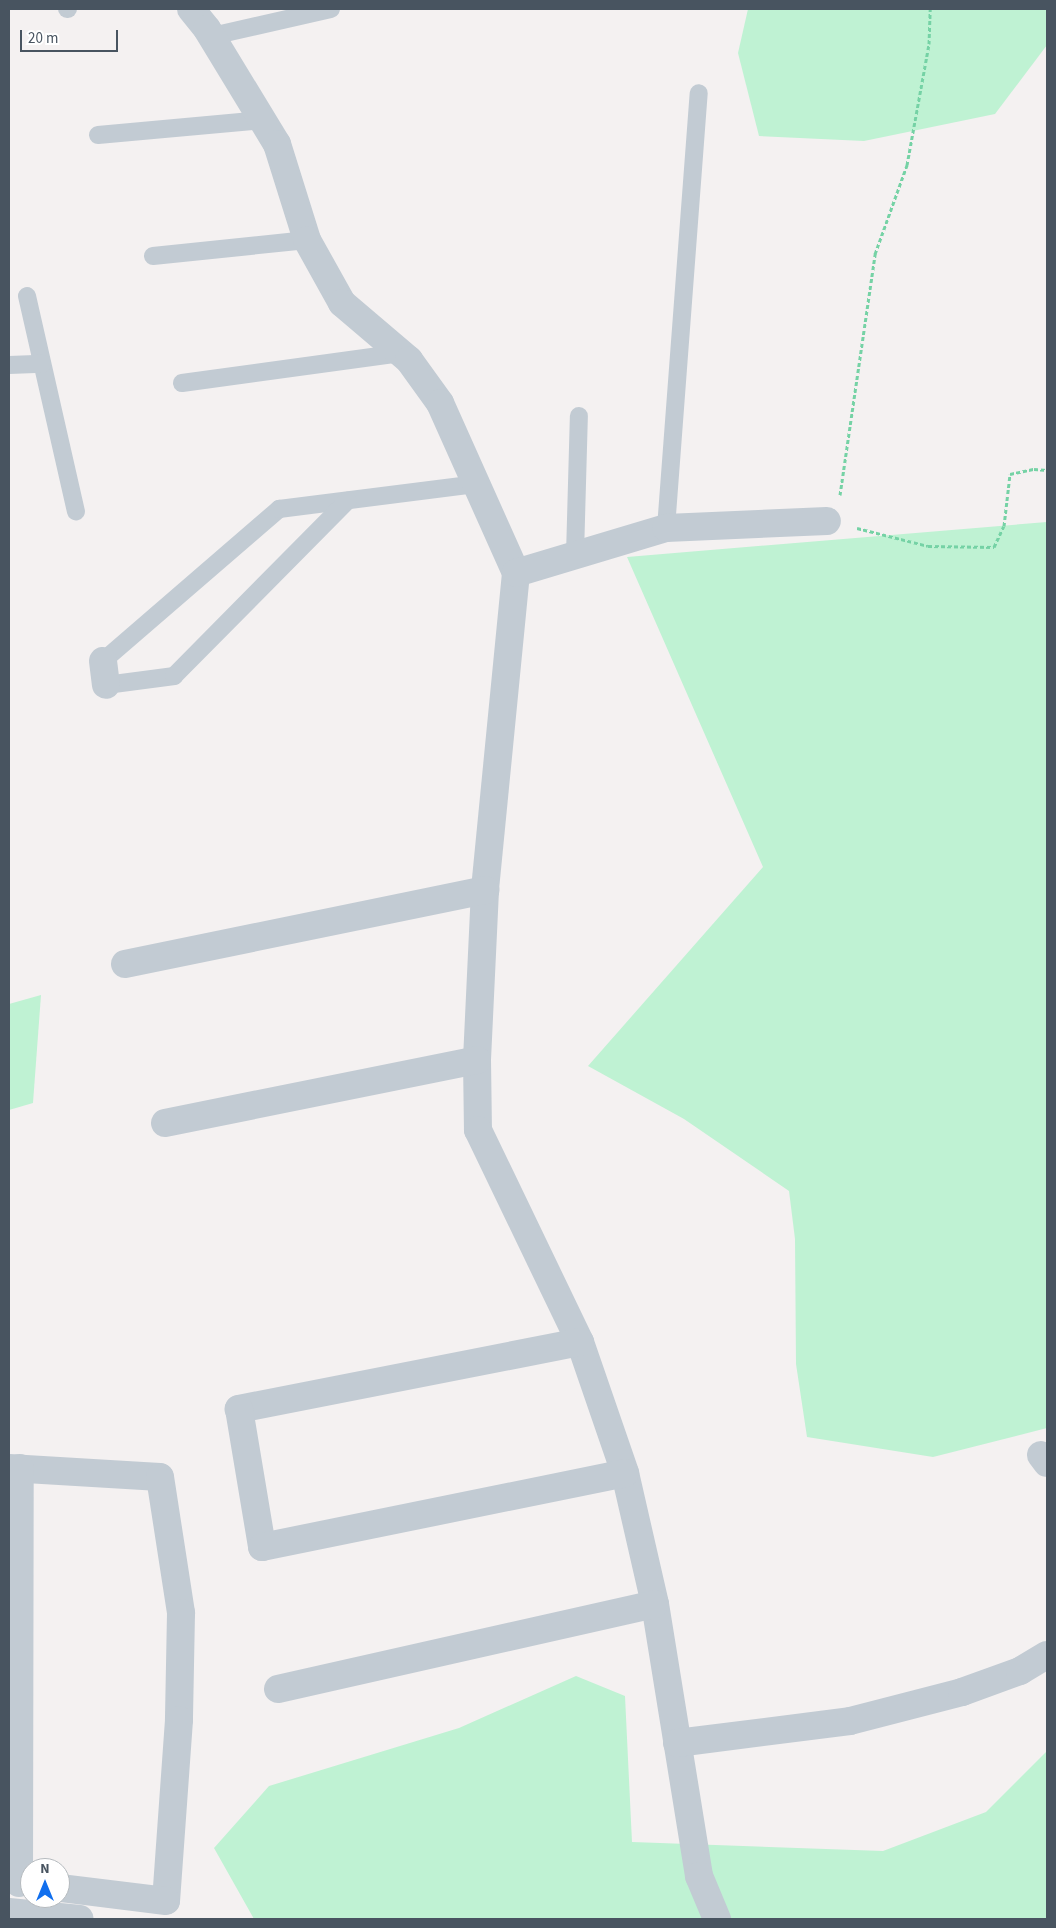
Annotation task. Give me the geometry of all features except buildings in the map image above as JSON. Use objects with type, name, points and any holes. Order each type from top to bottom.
[{"type":"street","points":[[191,9],[212,36],[277,144],[308,240],[342,303],[409,360],[440,403],[516,573],[485,890],[477,1060],[478,1130],[580,1342],[624,1472],[654,1604],[699,1876],[717,1919]]},
{"type":"street","points":[[516,573],[666,528],[827,521]]},
{"type":"street","points":[[125,964],[485,890]]},
{"type":"street","points":[[165,1123],[477,1060]]},
{"type":"street","points":[[580,1342],[239,1410],[262,1547],[624,1472]]},
{"type":"street","points":[[19,1883],[14,1468],[160,1477],[181,1613],[179,1720],[166,1901],[70,1889]]},
{"type":"street","points":[[278,1689],[654,1604]]},
{"type":"street","points":[[677,1743],[850,1721],[962,1692],[1020,1671],[1047,1655]]},
{"type":"street","points":[[9,1912],[80,1919]]},
{"type":"lane","points":[[212,36],[330,9]]},
{"type":"lane","points":[[666,528],[700,93]]},
{"type":"lane","points":[[98,135],[262,120]]},
{"type":"lane","points":[[153,256],[308,240]]},
{"type":"lane","points":[[27,296],[76,512]]},
{"type":"lane","points":[[182,383],[401,353]]},
{"type":"lane","points":[[9,365],[42,364]]},
{"type":"lane","points":[[575,555],[579,416]]},
{"type":"lane","points":[[348,500],[174,676],[105,673],[279,509],[348,500],[477,484]]},
{"type":"path","points":[[930,9],[929,44],[907,166],[875,254],[843,488],[827,521],[928,546],[994,547],[1004,526],[1010,474],[1034,469],[1047,470]]},
{"type":"green space","points":[[748,9],[1047,9],[1047,45],[995,114],[864,141],[759,136],[738,53]]},
{"type":"green space","points":[[1047,522],[1047,1428],[933,1457],[807,1437],[796,1364],[795,1239],[789,1191],[684,1119],[588,1066],[763,867],[627,557]]},
{"type":"green space","points":[[41,995],[33,1103],[9,1110],[9,1004]]},
{"type":"green space","points":[[576,1676],[625,1696],[632,1842],[883,1851],[986,1812],[1047,1751],[1047,1919],[254,1919],[214,1848],[269,1786],[459,1728]]}]
